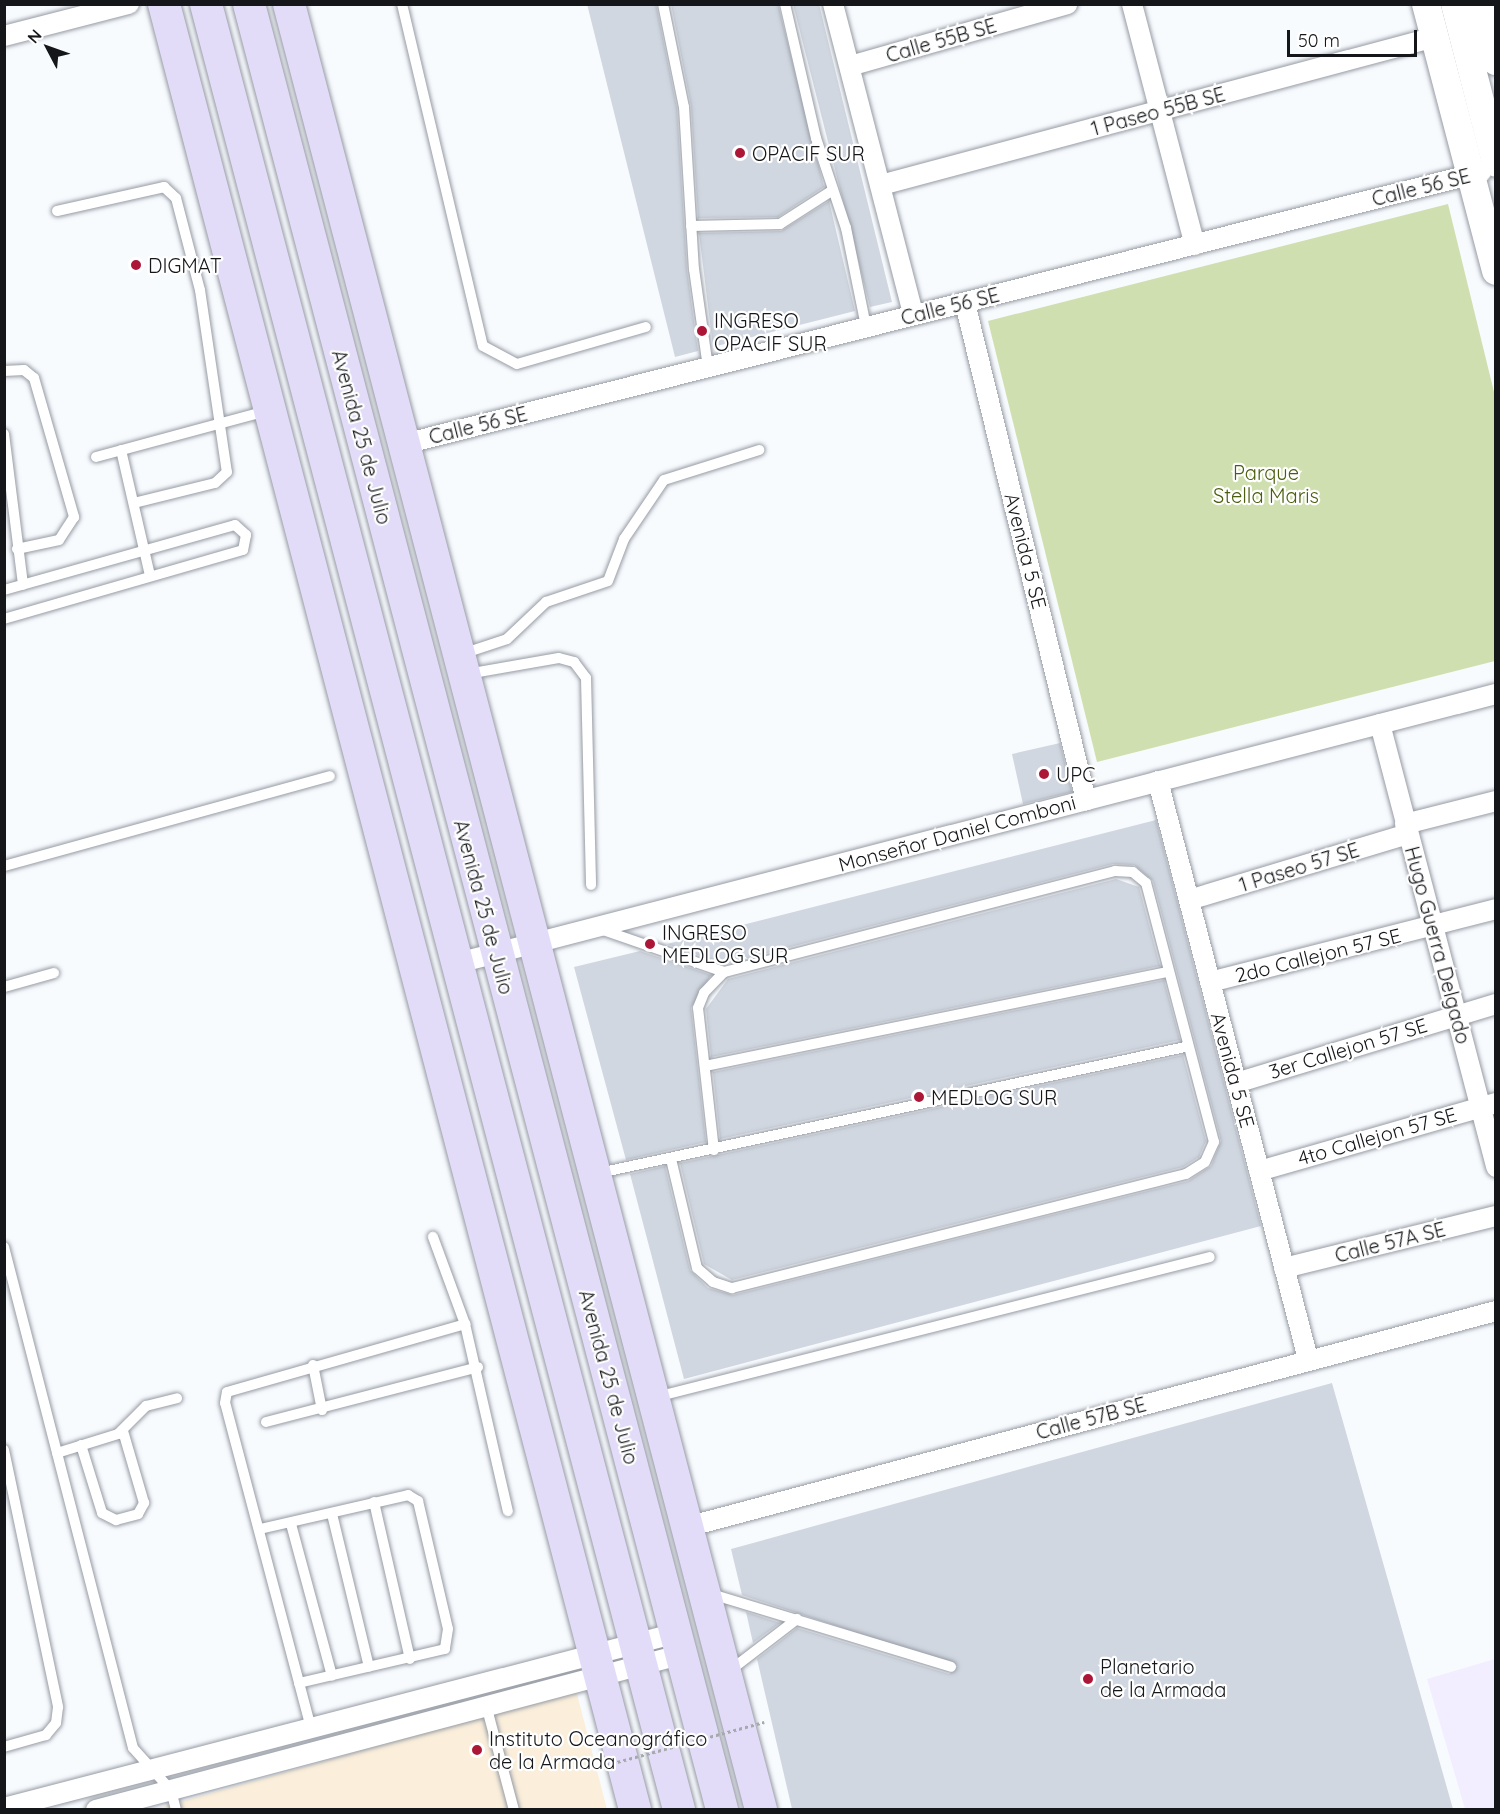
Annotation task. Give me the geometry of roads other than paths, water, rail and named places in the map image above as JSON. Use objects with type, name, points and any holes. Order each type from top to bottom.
[{"type":"main road","points":[[164,4],[635,1809]]},
{"type":"main road","points":[[206,4],[454,964],[643,1665],[679,1809]]},
{"type":"main road","name":"Avenida 25 de Julio","points":[[249,4],[495,953],[723,1809]]},
{"type":"main road","name":"Avenida 25 de Julio","points":[[289,4],[761,1809]]},
{"type":"main road","points":[[1426,4],[1435,37],[1487,169]]},
{"type":"main road","points":[[1455,4],[1487,169],[1496,271]]},
{"type":"main road","points":[[1481,4],[1496,62]]},
{"type":"main road","points":[[420,989],[486,1083]]},
{"type":"main road","points":[[627,1605],[679,1642],[670,1668],[643,1665]]},
{"type":"street","points":[[4,36],[129,4]]},
{"type":"street","points":[[833,4],[913,314]]},
{"type":"street","name":"Calle 55B SE","points":[[850,66],[1067,4]]},
{"type":"street","points":[[1132,4],[1195,245]]},
{"type":"street","name":"1 Paseo 55B SE","points":[[881,185],[1435,37]]},
{"type":"street","name":"Calle 56 SE","points":[[404,444],[1487,169]]},
{"type":"street","name":"Avenida 5 SE","points":[[965,303],[1086,800]]},
{"type":"street","name":"Monseñor Daniel Comboni","points":[[454,964],[1496,694]]},
{"type":"street","name":"Hugo Guerra Delgado","points":[[1380,724],[1456,1015],[1488,1104],[1496,1167]]},
{"type":"street","name":"Avenida 5 SE","points":[[1158,781],[1308,1359]]},
{"type":"street","name":"1 Paseo 57 SE","points":[[1189,900],[1496,801]]},
{"type":"street","name":"2do Callejon 57 SE","points":[[1210,982],[1496,909]]},
{"type":"street","name":"3er Callejon 57 SE","points":[[1236,1083],[1496,1004]]},
{"type":"street","name":"4to Callejon 57 SE","points":[[1259,1171],[1488,1104]]},
{"type":"street","name":"Calle 57A SE","points":[[1284,1268],[1496,1216]]},
{"type":"street","name":"Calle 57B SE","points":[[687,1527],[1308,1359],[1496,1311]]},
{"type":"street","points":[[4,1808],[482,1685],[599,1665],[643,1665],[679,1642]]},
{"type":"street","points":[[96,1809],[486,1705],[599,1665]]},
{"type":"street","points":[[482,1685],[486,1705]]},
{"type":"lane","points":[[402,4],[483,346],[517,364],[646,327]]},
{"type":"lane","points":[[663,4],[684,108],[691,226],[708,367]]},
{"type":"lane","points":[[785,4],[866,326]]},
{"type":"lane","points":[[57,211],[164,187],[172,191],[200,290],[223,422],[228,465],[222,480],[134,503]]},
{"type":"lane","points":[[691,226],[780,224],[833,190]]},
{"type":"lane","points":[[4,371],[24,370],[34,378],[74,518],[59,540],[17,549]]},
{"type":"lane","points":[[96,457],[269,410]]},
{"type":"lane","points":[[4,434],[23,585]]},
{"type":"lane","points":[[122,450],[150,576]]},
{"type":"lane","points":[[461,665],[507,639],[546,602],[608,581],[628,532],[664,480],[759,450]]},
{"type":"lane","points":[[4,590],[235,525],[246,535],[243,549],[4,619]]},
{"type":"lane","points":[[461,665],[559,658],[574,662],[586,678],[591,885]]},
{"type":"lane","points":[[4,866],[330,776]]},
{"type":"lane","points":[[671,1159],[697,1268],[713,1282],[732,1288],[1186,1174],[1204,1162],[1214,1142],[1185,1047],[1146,883],[1133,872],[1115,871],[724,972],[704,993],[699,1008],[714,1150]]},
{"type":"lane","points":[[595,927],[724,972]]},
{"type":"lane","points":[[705,1066],[1167,972]]},
{"type":"lane","points":[[4,987],[54,973]]},
{"type":"lane","points":[[595,1174],[1185,1047]]},
{"type":"lane","points":[[433,1237],[478,1367],[508,1511]]},
{"type":"lane","points":[[4,1247],[133,1748],[150,1771],[171,1790],[176,1809]]},
{"type":"lane","points":[[653,1398],[1210,1257]]},
{"type":"lane","points":[[311,1728],[225,1403],[227,1392],[313,1365],[465,1324]]},
{"type":"lane","points":[[313,1365],[322,1410]]},
{"type":"lane","points":[[266,1422],[322,1410],[478,1367]]},
{"type":"lane","points":[[57,1453],[123,1431],[146,1406],[177,1398]]},
{"type":"lane","points":[[81,1445],[102,1513],[116,1520],[138,1514],[144,1503],[123,1431]]},
{"type":"lane","points":[[4,1450],[58,1700],[56,1723],[46,1735],[4,1747]]},
{"type":"lane","points":[[260,1529],[291,1524],[408,1495],[418,1501],[448,1629],[445,1649],[410,1659],[299,1683]]},
{"type":"lane","points":[[374,1502],[410,1659]]},
{"type":"lane","points":[[332,1514],[369,1667]]},
{"type":"lane","points":[[291,1524],[332,1676]]},
{"type":"lane","points":[[704,1592],[951,1667]]},
{"type":"lane","points":[[725,1673],[797,1619]]},
{"type":"lane","points":[[486,1705],[512,1808]]},
{"type":"place","name":"OPACIF SUR","points":[[740,153]]},
{"type":"place","name":"DIGMAT","points":[[136,265]]},
{"type":"place","name":"INGRESO OPACIF SUR","points":[[702,331]]},
{"type":"place","name":"UPC","points":[[1044,774]]},
{"type":"place","name":"INGRESO MEDLOG SUR","points":[[650,944]]},
{"type":"place","name":"MEDLOG SUR","points":[[919,1097]]},
{"type":"place","name":"Planetario de la Armada","points":[[1088,1679]]},
{"type":"place","name":"Instituto Oceanográfico de la Armada","points":[[477,1750]]},
{"type":"park label","name":"Parque Stella Maris","points":[[1266,484]]}]
